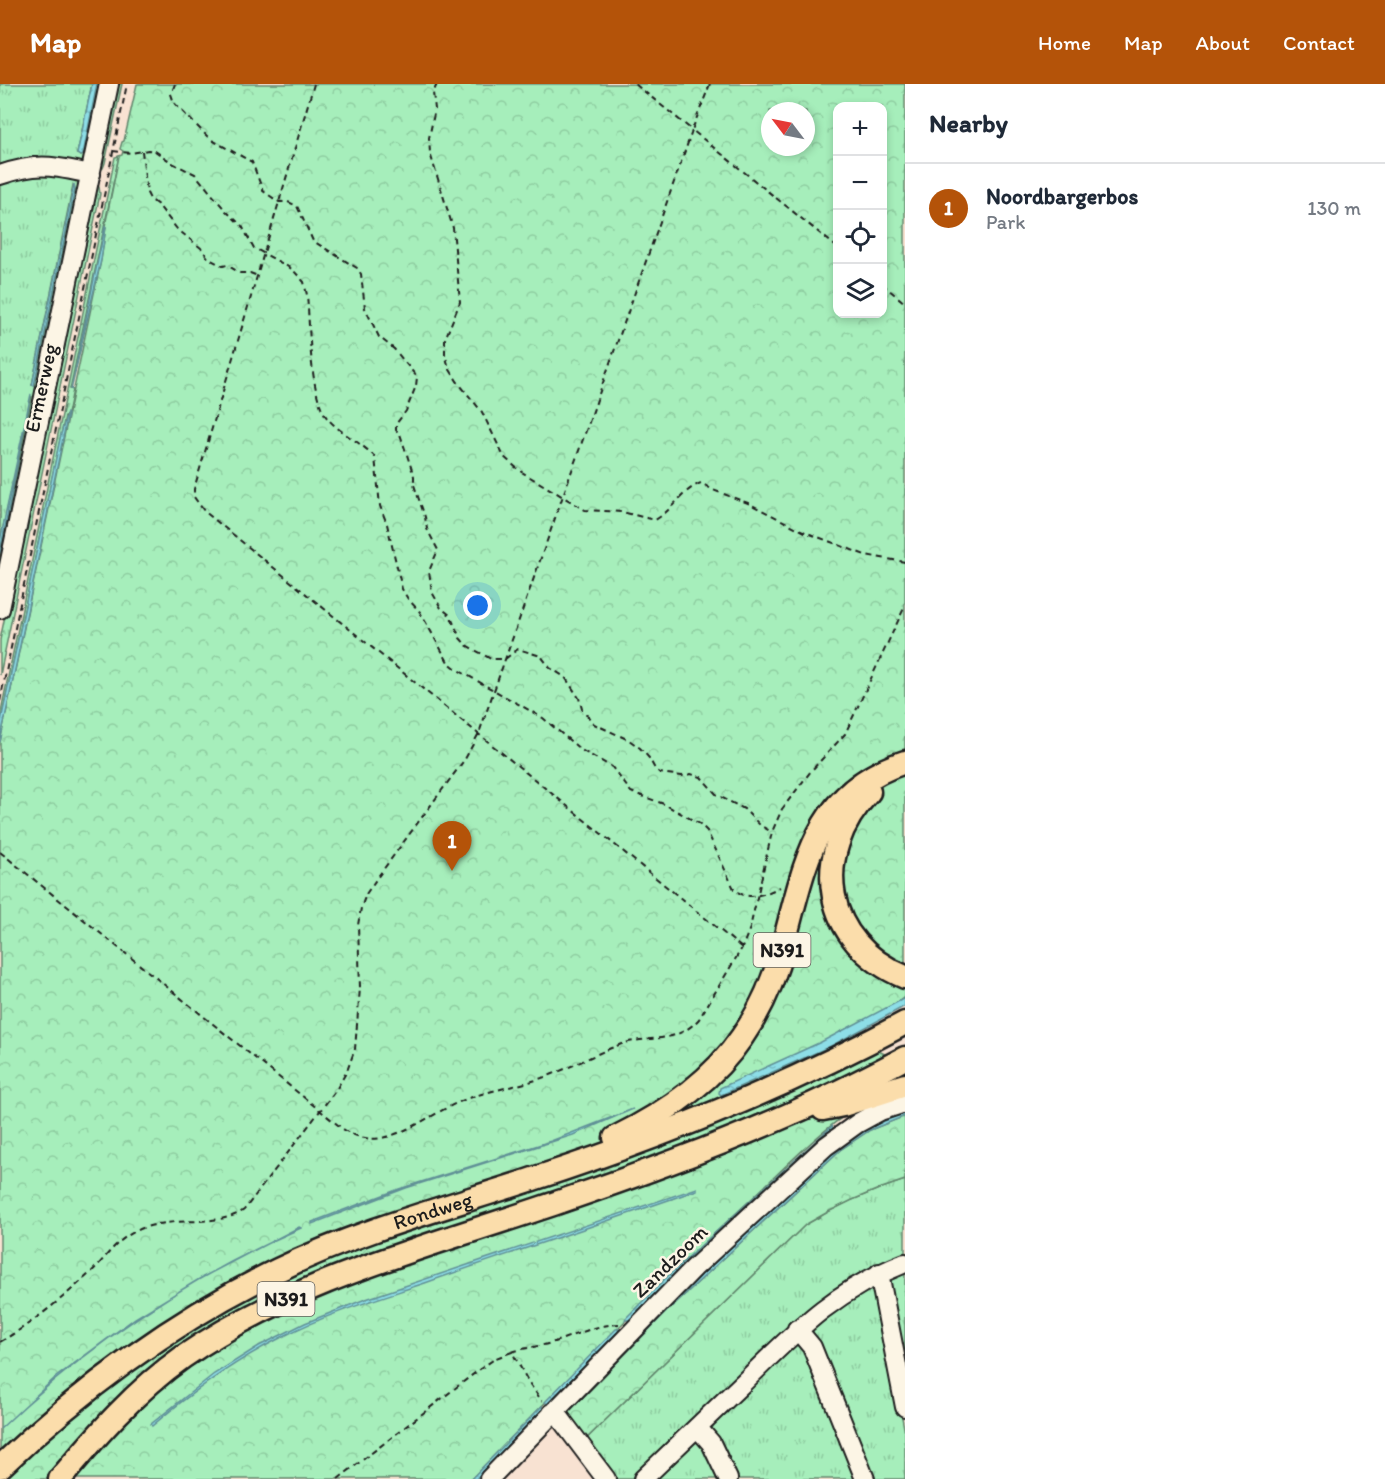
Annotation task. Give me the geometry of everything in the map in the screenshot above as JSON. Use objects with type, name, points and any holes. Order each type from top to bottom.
[{"type":"main road","name":"N391","points":[[533,1179],[662,1113],[706,1079],[742,1037],[769,988],[784,945],[806,862],[827,818],[860,785],[885,770],[905,762]]},
{"type":"main road","points":[[905,772],[892,777],[869,792],[850,814],[836,844],[832,870],[835,901],[853,939],[871,958],[887,969],[905,976]]},
{"type":"main road","name":"Rondweg","points":[[0,1467],[67,1406],[166,1334],[237,1291],[291,1264],[358,1236],[533,1179],[705,1117],[834,1060],[905,1023]]},
{"type":"main road","name":"Rondweg","points":[[60,1479],[84,1450],[157,1377],[208,1341],[281,1301],[356,1270],[664,1165],[791,1114],[905,1058]]},
{"type":"main road","name":"N391","points":[[791,1114],[843,1105],[905,1084]]},
{"type":"street","name":"Ermerweg","points":[[0,609],[109,84]]},
{"type":"street","points":[[0,175],[46,165],[91,174]]},
{"type":"street","name":"Zandzoom","points":[[489,1479],[694,1268],[841,1134],[880,1112],[905,1103]]},
{"type":"street","points":[[643,1479],[797,1329],[827,1304],[879,1273],[905,1263]]},
{"type":"street","points":[[879,1273],[905,1407]]},
{"type":"street","points":[[797,1329],[812,1347],[864,1479]]},
{"type":"street","points":[[552,1413],[560,1418],[606,1479]]},
{"type":"street","points":[[697,1427],[711,1443],[728,1479]]},
{"type":"path","name":"Ermerweg","points":[[0,701],[127,84]]},
{"type":"path","points":[[175,84],[171,94],[174,103],[210,139],[252,162],[263,191],[279,202],[288,202],[297,206],[313,241],[357,268],[362,274],[365,308],[379,337],[394,349],[417,377],[416,386],[406,411],[396,424],[396,430],[400,434],[414,476],[414,485],[427,529],[438,549],[429,571],[432,592],[441,608],[450,615],[460,638],[466,645],[491,659],[505,659],[518,649],[541,656],[550,668],[565,677],[579,698],[582,709],[594,724],[629,740],[640,748],[660,773],[682,776],[691,774],[701,777],[717,795],[744,809],[761,826],[772,832]]},
{"type":"path","points":[[314,84],[194,489],[194,497],[204,511],[317,605],[479,733],[742,948]]},
{"type":"path","points":[[437,84],[433,93],[435,109],[429,138],[430,153],[453,228],[460,302],[445,339],[445,354],[449,368],[482,412],[504,457],[541,486],[585,510],[622,512],[656,520],[663,516],[691,487],[701,483],[748,503],[805,532],[865,555],[905,562]]},
{"type":"path","points":[[635,84],[833,245]]},
{"type":"path","points":[[0,1342],[65,1295],[91,1273],[112,1246],[137,1230],[166,1222],[228,1218],[244,1210],[343,1079],[355,1049],[360,988],[358,925],[366,894],[465,759],[479,733],[710,84]]},
{"type":"path","points":[[113,151],[158,152],[174,164],[198,176],[226,211],[242,226],[254,248],[292,269],[306,287],[311,356],[320,406],[329,420],[375,457],[380,506],[404,594],[420,612],[448,662],[458,670],[543,717],[581,750],[612,767],[631,792],[664,804],[700,824],[707,831],[734,889],[744,897],[759,895]]},
{"type":"path","points":[[142,151],[147,193],[177,229],[201,248],[213,262],[226,265],[240,273],[258,276]]},
{"type":"path","points":[[887,288],[905,303]]},
{"type":"path","points":[[0,852],[343,1129],[357,1137],[372,1140],[388,1137],[463,1100],[555,1074],[626,1042],[653,1040],[680,1034],[690,1029],[699,1019],[742,948],[759,895],[772,832],[782,809],[797,788],[845,734],[905,606]]},
{"type":"path","points":[[338,1479],[496,1358],[522,1348],[552,1343],[597,1326],[627,1325],[632,1330]]},
{"type":"path","points":[[512,1352],[530,1383],[552,1413]]},
{"type":"green space","points":[[0,84],[92,84],[77,154],[81,156],[97,84],[101,84],[87,155],[81,164],[0,172]]},
{"type":"green space","points":[[115,84],[122,84],[105,163],[98,172]]},
{"type":"green space","points":[[137,84],[905,84],[905,996],[885,1010],[840,1032],[905,1064],[905,1087],[878,1095],[857,1107],[807,1146],[640,1306],[471,1479],[0,1479],[0,742],[101,260],[105,226],[119,156],[123,151],[120,149]]},
{"type":"green space","points":[[119,156],[70,389],[73,390],[68,414],[65,416],[0,725],[115,157]]},
{"type":"green space","points":[[26,171],[77,179],[80,183],[0,577],[0,553],[32,396],[0,541],[0,179]],"holes":[[[73,185],[75,189],[34,385],[32,385]]]},
{"type":"green space","points":[[95,182],[100,194],[0,675],[0,640]]},
{"type":"green space","points":[[905,1116],[905,1180],[854,1200],[805,1225],[584,1441],[565,1416],[666,1312],[840,1150],[870,1130]]},
{"type":"green space","points":[[905,1180],[905,1258],[881,1267],[637,1479],[612,1479],[584,1441],[805,1225],[854,1200]]},
{"type":"green space","points":[[905,1268],[905,1381],[888,1279]]},
{"type":"green space","points":[[871,1289],[879,1297],[905,1433],[905,1479],[870,1479],[812,1330],[830,1308]]},
{"type":"green space","points":[[792,1345],[802,1346],[859,1479],[735,1479],[712,1431],[713,1421]]},
{"type":"green space","points":[[694,1441],[705,1443],[724,1479],[651,1479]]},
{"type":"water","points":[[92,84],[97,84],[81,156],[77,154]]},
{"type":"water","points":[[74,184],[75,189],[34,386],[32,385]]},
{"type":"water","points":[[105,226],[101,260],[71,390]]},
{"type":"water","points":[[31,394],[0,553],[0,541]]},
{"type":"water","points":[[68,414],[0,742],[1,721]]},
{"type":"water","points":[[905,998],[905,1006],[831,1046],[721,1095],[719,1093],[720,1088],[821,1042]]},
{"type":"water","points":[[633,1109],[573,1135],[406,1188],[312,1224],[312,1222],[399,1189],[551,1141]]},
{"type":"water","points":[[905,1112],[905,1116],[870,1130],[840,1150],[666,1312],[567,1413],[693,1282],[835,1151],[862,1131]]},
{"type":"water","points":[[832,1126],[834,1129],[630,1320],[625,1320],[672,1272]]},
{"type":"water","points":[[697,1188],[697,1190],[663,1202],[318,1320],[249,1355],[199,1388],[152,1426],[151,1424],[214,1374],[259,1346],[305,1323],[363,1300]]},
{"type":"water","points":[[299,1227],[301,1228],[265,1245]]},
{"type":"water","points":[[214,1271],[106,1339],[135,1318],[201,1278]]},
{"type":"water","points":[[616,1329],[619,1329],[618,1332],[547,1404],[545,1402]]},
{"type":"water","points":[[99,1345],[68,1369],[0,1429],[56,1377]]},
{"type":"water","points":[[542,1406],[543,1409],[476,1479],[471,1479]]},
{"type":"place","name":"Noordbargerbos","points":[[452,871]]}]
